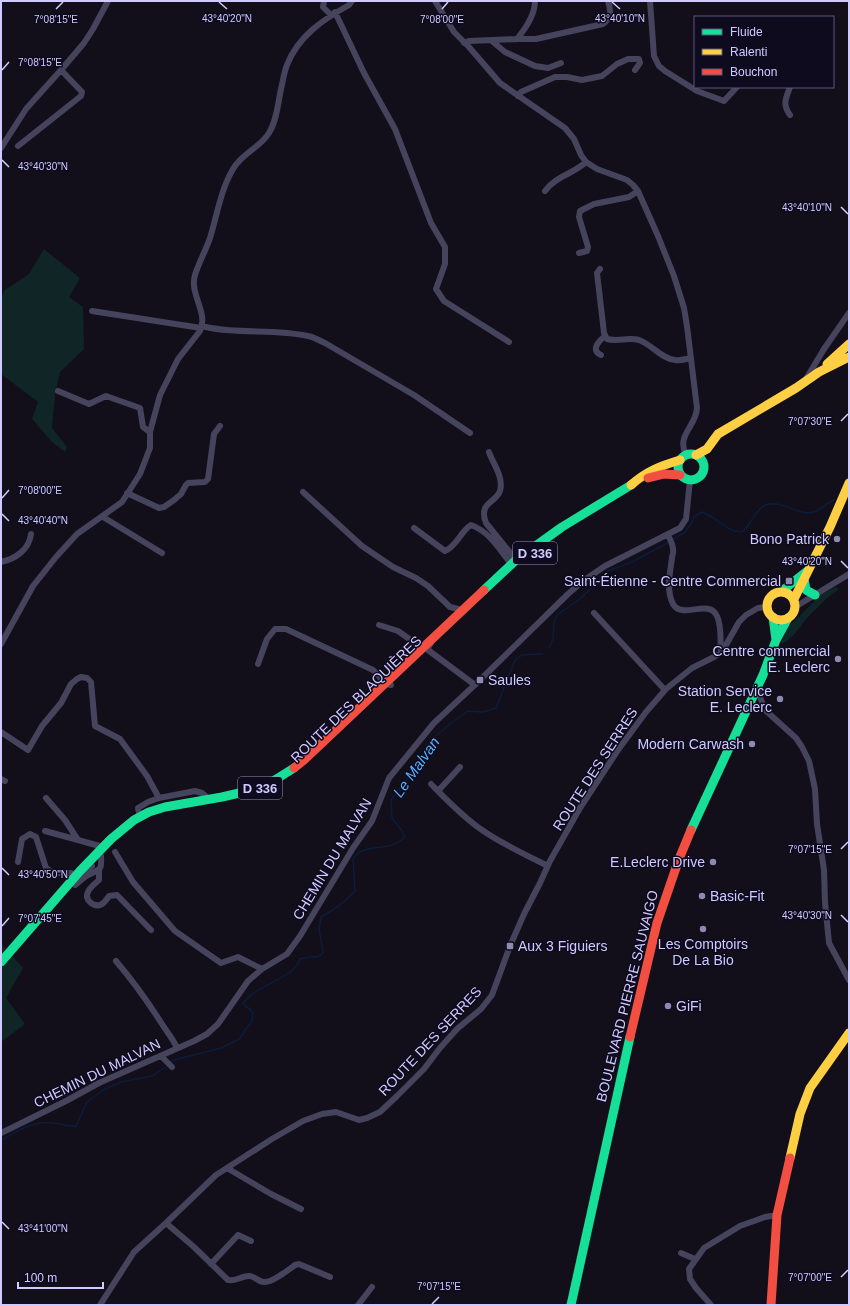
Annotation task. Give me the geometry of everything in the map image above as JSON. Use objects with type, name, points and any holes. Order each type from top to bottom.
[{"type":"main road","points":[[696,455],[707,449],[718,434],[804,383],[819,372],[849,344]]},
{"type":"main road","points":[[819,372],[849,357]]},
{"type":"main road","points":[[630,486],[663,473],[680,475],[683,478],[690,480],[694,480],[701,476],[704,465],[714,447],[727,429]]},
{"type":"main road","points":[[630,486],[643,475],[658,467],[692,454],[701,458],[704,465]]},
{"type":"main road","points":[[680,475],[678,468],[683,458]]},
{"type":"main road","points":[[795,603],[788,593],[782,591],[776,592],[771,595],[768,601],[768,612],[773,617],[780,620],[788,618],[792,615],[795,603],[799,587],[830,527],[849,483]]},
{"type":"main road","name":"ROUTE DES BLAQUIÈRES","points":[[425,649],[462,610],[514,562],[562,527],[630,486]]},
{"type":"main road","name":"ROUTE DES BLAQUIÈRES","points":[[1,970],[75,885],[123,835],[137,825],[161,813],[187,807],[226,802],[255,796],[285,783],[297,775],[425,649],[514,570],[586,512]]},
{"type":"main road","points":[[782,591],[803,574],[806,575]]},
{"type":"main road","points":[[806,575],[806,590],[815,595]]},
{"type":"main road","name":"BOULEVARD PIERRE SAUVAIGO","points":[[773,617],[776,640]]},
{"type":"main road","name":"BOULEVARD PIERRE SAUVAIGO","points":[[571,1305],[626,1053],[657,923],[679,859],[767,666],[776,640],[788,618]]},
{"type":"main road","name":"ROUTE DES BLAQUIÈRES","points":[[1,962],[76,875],[98,860],[123,827],[140,816],[155,809],[253,790],[279,779],[304,760],[388,685]]},
{"type":"main road","points":[[771,1305],[777,1215],[804,1101],[810,1088],[849,1033]]},
{"type":"street","points":[[1,148],[26,109],[62,70],[84,43],[108,1]]},
{"type":"street","points":[[324,1],[323,7],[333,14],[395,129],[432,223],[445,247],[445,264],[436,289],[444,301],[508,342]]},
{"type":"street","points":[[1,644],[33,586],[43,572],[77,534],[122,502],[140,474],[150,448],[150,432],[160,395],[178,359],[202,325],[202,315],[194,287],[195,275],[210,237],[230,175],[238,162],[259,145],[269,133],[275,119],[285,70],[290,59],[304,38],[312,29],[349,5],[352,1]]},
{"type":"street","points":[[434,1],[454,32],[496,79],[518,96],[566,128],[574,139],[586,162],[597,169],[627,180],[634,185],[638,191],[658,236],[678,289],[686,317],[696,401],[696,414],[684,438],[682,446],[683,458]]},
{"type":"street","points":[[517,39],[530,21],[535,7],[535,1]]},
{"type":"street","points":[[464,43],[469,41],[536,39],[603,24],[610,17],[611,11],[608,1]]},
{"type":"street","points":[[650,1],[654,56],[659,66],[706,96],[724,101],[736,88]]},
{"type":"street","points":[[492,41],[505,52],[535,66],[548,68],[561,63]]},
{"type":"street","points":[[518,96],[521,92],[556,77],[567,77],[582,80],[602,76],[617,64],[628,59],[639,59],[640,63],[635,70]]},
{"type":"street","points":[[18,146],[80,96],[82,92],[62,70]]},
{"type":"street","points":[[790,88],[785,101],[786,109],[790,115]]},
{"type":"street","points":[[545,190],[551,183],[581,167],[586,162]]},
{"type":"street","points":[[579,253],[587,251],[588,247],[579,216],[580,211],[594,204],[629,196],[638,191]]},
{"type":"street","points":[[600,269],[597,273],[605,336],[607,339],[629,339],[640,341],[654,348],[666,357],[675,360],[691,358]]},
{"type":"street","points":[[92,311],[241,331],[291,333],[310,336],[414,394],[470,432]]},
{"type":"street","points":[[804,383],[824,349],[849,313]]},
{"type":"street","points":[[601,355],[596,350],[596,346],[605,336]]},
{"type":"street","points":[[58,391],[89,404],[106,396],[140,408],[143,427],[150,432]]},
{"type":"street","points":[[128,493],[159,508],[164,507],[181,494],[188,483],[205,482],[208,479],[214,434],[220,426]]},
{"type":"street","points":[[489,452],[492,463],[499,472],[500,492],[488,504],[484,511],[484,518],[514,562]]},
{"type":"street","name":"CHEMIN DU MALVAN","points":[[1,1133],[99,1083],[163,1058],[177,1048],[207,1034],[218,1024],[248,980],[262,969],[287,954],[300,936],[353,848],[372,821],[389,778],[434,723],[583,581],[605,566],[680,528],[686,519],[690,480]]},
{"type":"street","points":[[303,492],[362,546],[393,567],[416,578],[428,586],[450,607],[462,610]]},
{"type":"street","points":[[103,516],[162,553]]},
{"type":"street","points":[[414,528],[445,551],[451,549],[471,525],[477,527],[514,562]]},
{"type":"street","points":[[1,562],[13,559],[20,554],[27,547],[31,534]]},
{"type":"street","points":[[668,535],[673,547],[669,581],[670,596],[674,605],[678,609],[684,610],[702,608],[716,613],[721,653]]},
{"type":"street","points":[[795,603],[815,595],[849,574]]},
{"type":"street","points":[[721,653],[742,618],[758,608],[767,607]]},
{"type":"street","points":[[594,613],[665,690]]},
{"type":"street","points":[[379,625],[398,631],[475,685]]},
{"type":"street","points":[[258,664],[267,639],[275,628],[286,629],[373,670],[388,685]]},
{"type":"street","points":[[720,640],[724,642],[729,640]]},
{"type":"street","name":"ROUTE DES SERRES","points":[[100,1305],[134,1252],[216,1176],[261,1145],[303,1122],[322,1114],[336,1112],[359,1120],[380,1112],[424,1069],[457,1029],[481,1009],[492,995],[524,914],[548,866],[580,808],[618,750],[646,712],[665,690],[692,668],[721,653]]},
{"type":"street","points":[[1,732],[28,750],[42,726],[61,703],[71,684],[81,677],[87,678],[91,682],[96,726],[120,739],[147,776],[159,798]]},
{"type":"street","points":[[758,686],[765,710]]},
{"type":"street","points":[[750,703],[765,710],[796,738],[806,754],[815,789],[817,824],[824,870],[829,943],[849,980]]},
{"type":"street","points":[[438,791],[460,767]]},
{"type":"street","points":[[431,784],[461,814],[482,830],[548,866]]},
{"type":"street","points":[[140,816],[138,808],[159,798],[195,792],[202,793],[209,799]]},
{"type":"street","points":[[46,798],[65,820],[78,840],[98,860],[99,880],[88,892],[87,897],[89,902],[98,906],[102,905],[109,896],[117,895],[151,930]]},
{"type":"street","points":[[140,816],[145,817],[158,812],[161,813]]},
{"type":"street","points":[[123,835],[140,816]]},
{"type":"street","points":[[45,831],[78,840]]},
{"type":"street","points":[[18,862],[22,839],[30,834],[36,837],[46,868],[54,873],[71,872],[79,875],[98,860]]},
{"type":"street","points":[[115,852],[133,882],[176,931],[220,963],[238,957],[262,969]]},
{"type":"street","points":[[55,908],[57,902],[76,880],[76,875]]},
{"type":"street","points":[[116,961],[132,979],[173,1039],[177,1048]]},
{"type":"street","points":[[163,1058],[172,1067]]},
{"type":"street","points":[[227,1168],[271,1194],[301,1209]]},
{"type":"street","points":[[710,1305],[690,1279],[689,1269],[695,1259],[704,1248],[740,1226],[765,1216],[777,1215]]},
{"type":"street","points":[[166,1223],[230,1281],[252,1276],[264,1283],[299,1264],[330,1277]]},
{"type":"street","points":[[211,1264],[238,1234],[251,1241]]},
{"type":"street","points":[[681,1253],[695,1259]]},
{"type":"street","points":[[358,1305],[372,1287]]},
{"type":"green space","points":[[44,249],[80,278],[69,297],[83,307],[84,349],[60,372],[55,395],[52,428],[67,447],[65,452],[52,442],[32,419],[38,402],[1,374],[1,298],[5,290],[29,274]]},
{"type":"green space","points":[[836,587],[839,589],[826,599],[807,618],[792,637],[781,644],[787,629],[791,624],[822,594]]},
{"type":"green space","points":[[1,941],[4,947],[23,968],[6,998],[25,1024],[1,1042]]},
{"type":"waterway","name":"Le Malvan","points":[[672,540],[684,533],[694,517],[702,512],[730,529],[740,532],[746,529],[758,511],[766,505],[777,504],[802,512],[811,513],[834,500]]},
{"type":"waterway","name":"Le Malvan","points":[[549,648],[553,639],[554,623],[557,615],[581,598],[608,571],[632,562],[669,542]]},
{"type":"waterway","name":"Le Malvan","points":[[170,1063],[174,1060],[221,1048],[239,1039],[252,1021],[253,1014],[243,1003],[260,989],[293,970],[300,959],[317,957],[323,953],[319,929],[321,917],[339,906],[355,891],[353,859],[358,853],[365,850],[393,845],[405,837],[392,818],[391,800],[410,775],[431,740],[468,711],[483,712],[496,708],[515,660],[522,655],[542,654]]},
{"type":"waterway","name":"Le Malvan","points":[[1,1141],[19,1130],[40,1123],[76,1126],[87,1102],[103,1090],[121,1082],[152,1076],[167,1066]]},
{"type":"traffic: fast","points":[[691,454],[700,458],[704,467],[700,476],[691,480],[682,476],[678,467],[682,458],[691,454]]},
{"type":"traffic: fast","points":[[484,590],[516,560],[562,527],[631,485]]},
{"type":"traffic: fast","points":[[782,591],[806,572]]},
{"type":"traffic: fast","points":[[804,579],[806,590],[815,595]]},
{"type":"traffic: fast","points":[[773,617],[776,640]]},
{"type":"traffic: fast","points":[[691,830],[763,675],[776,640],[788,618]]},
{"type":"traffic: fast","points":[[1,962],[80,871],[111,839],[134,820],[149,812],[165,807],[248,791],[270,783],[294,768]]},
{"type":"traffic: fast","points":[[571,1305],[630,1037]]},
{"type":"traffic: slow","points":[[827,364],[849,344]]},
{"type":"traffic: slow","points":[[696,455],[707,449],[718,434],[796,388],[819,372],[849,357]]},
{"type":"traffic: slow","points":[[631,485],[654,470],[666,464],[680,460]]},
{"type":"traffic: slow","points":[[794,599],[830,527],[849,483]]},
{"type":"traffic: slow","points":[[781,592],[791,596],[795,606],[791,616],[781,620],[771,616],[767,606],[771,596],[781,592]]},
{"type":"traffic: slow","points":[[790,1158],[800,1114],[810,1088],[849,1033]]},
{"type":"traffic: jam","points":[[648,478],[664,474],[680,475]]},
{"type":"traffic: jam","points":[[294,768],[484,590]]},
{"type":"traffic: jam","points":[[630,1037],[657,923],[679,859],[691,830]]},
{"type":"traffic: jam","points":[[771,1305],[777,1215],[790,1158]]},
{"type":"place","name":"Bono Patrick","points":[[837,539]]},
{"type":"place","name":"Saint-Étienne - Centre Commercial","points":[[789,581]]},
{"type":"place","name":"Centre commercial E. Leclerc","points":[[838,659]]},
{"type":"place","name":"Saules","points":[[480,680]]},
{"type":"place","name":"Station Service E. Leclerc","points":[[780,699]]},
{"type":"place","name":"Modern Carwash","points":[[752,744]]},
{"type":"place","name":"E.Leclerc Drive","points":[[713,862]]},
{"type":"place","name":"Basic-Fit","points":[[702,896]]},
{"type":"place","name":"Les Comptoirs De La Bio","points":[[703,929]]},
{"type":"place","name":"Aux 3 Figuiers","points":[[510,946]]},
{"type":"place","name":"GiFi","points":[[668,1006]]}]
